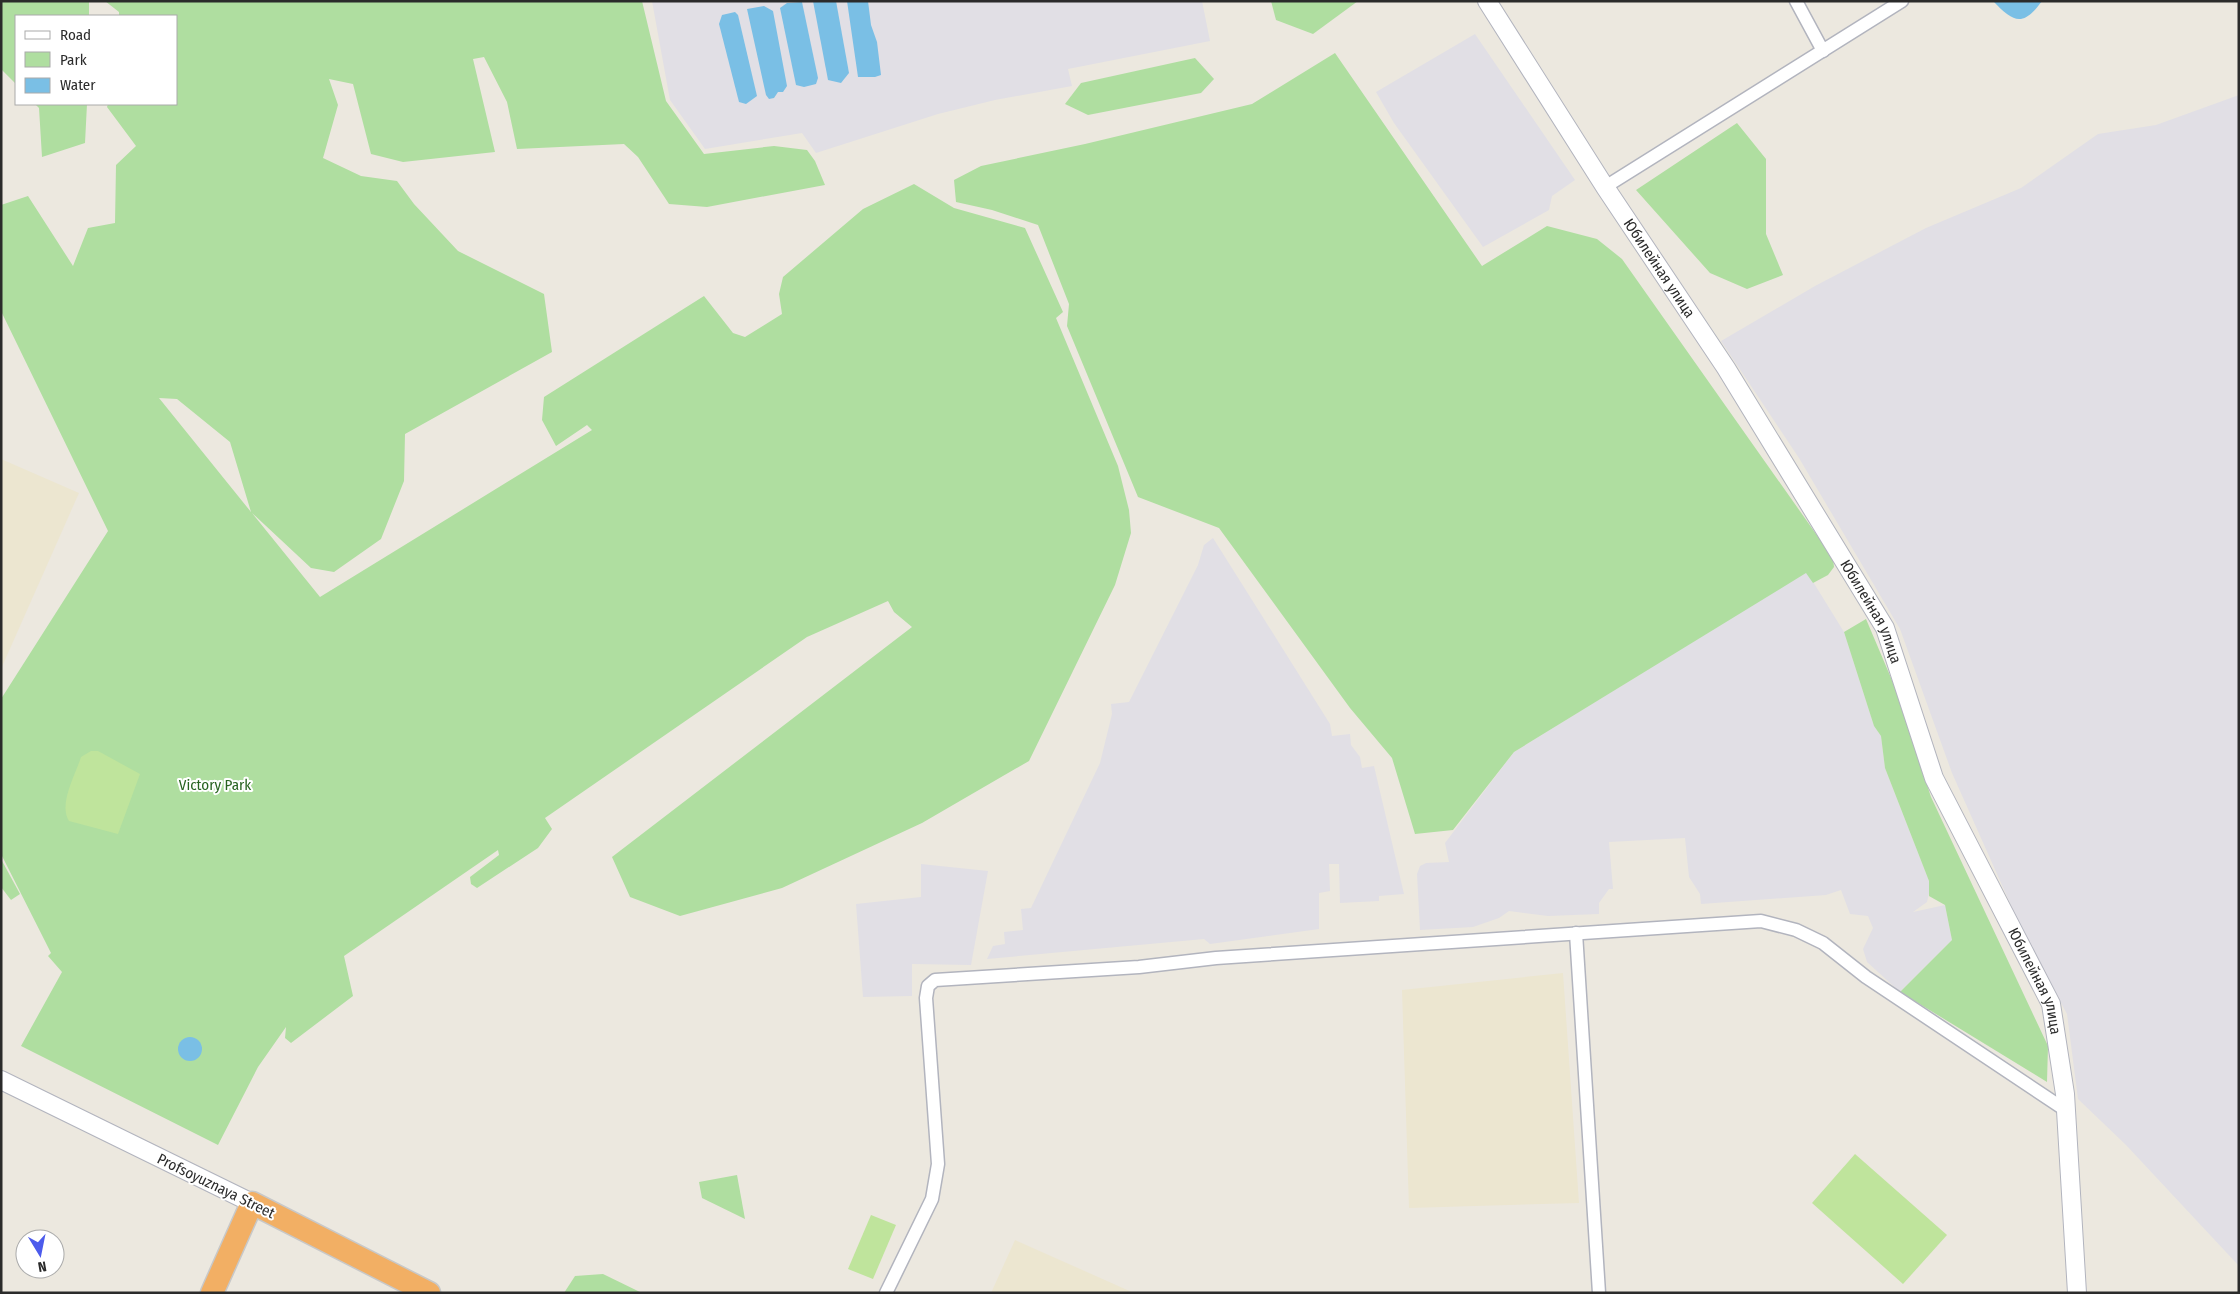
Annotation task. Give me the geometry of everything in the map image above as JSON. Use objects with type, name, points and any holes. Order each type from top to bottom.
[{"type":"highway","points":[[212,1293],[252,1203]]},
{"type":"highway","name":"Profsoyuznaya Street","points":[[252,1203],[429,1293]]},
{"type":"street","name":"Юбилейная улица","points":[[1487,1],[1606,188],[1726,368],[1885,628],[1934,778],[2051,1004],[2066,1111],[2077,1293]]},
{"type":"street","points":[[1796,1],[1823,51]]},
{"type":"street","points":[[1606,188],[1902,1]]},
{"type":"street","points":[[886,1293],[932,1199],[936,1183],[938,1164],[926,998],[928,986],[935,980],[1139,966],[1226,957],[1761,921],[1796,930],[1823,943],[1866,978],[2066,1111]]},
{"type":"street","points":[[1576,934],[1599,1293]]},
{"type":"street","name":"Profsoyuznaya Street","points":[[1,1080],[252,1203]]},
{"type":"shaded area","points":[[652,1],[1202,1],[1210,41],[1068,69],[1072,86],[995,100],[938,114],[816,153],[802,133],[705,149],[670,100]]},
{"type":"shaded area","points":[[1475,34],[1575,180],[1552,196],[1549,210],[1483,247],[1394,123],[1376,92]]},
{"type":"shaded area","points":[[2239,95],[2239,1266],[2126,1145],[2078,1099],[2067,1014],[2022,930],[1952,773],[1900,629],[1799,458],[1721,341],[1815,286],[1926,228],[2021,188],[2098,134],[2156,125]]},
{"type":"shaded area","points":[[1,459],[79,493],[1,669]]},
{"type":"shaded area","points":[[1213,538],[1330,724],[1332,736],[1350,734],[1351,745],[1360,757],[1362,768],[1374,766],[1404,894],[1379,896],[1379,901],[1340,903],[1339,864],[1329,864],[1330,891],[1319,893],[1319,929],[1210,944],[1204,939],[987,959],[993,946],[1005,944],[1004,932],[1023,930],[1021,909],[1031,908],[1100,763],[1112,714],[1111,704],[1129,702],[1198,565],[1204,545]]},
{"type":"shaded area","points":[[1807,572],[1844,632],[1874,726],[1881,736],[1885,768],[1929,881],[1930,889],[1927,902],[1913,912],[1945,905],[1952,940],[1900,992],[1867,962],[1863,949],[1873,928],[1868,916],[1850,914],[1841,890],[1826,895],[1701,904],[1700,894],[1689,877],[1685,838],[1609,842],[1613,889],[1609,889],[1599,903],[1599,914],[1548,916],[1509,911],[1499,918],[1473,927],[1420,930],[1417,874],[1420,866],[1426,863],[1449,862],[1445,843],[1514,752]]},
{"type":"shaded area","points":[[921,864],[988,871],[971,965],[912,964],[912,996],[863,997],[856,904],[921,897]]},
{"type":"shaded area","points":[[1563,973],[1579,1203],[1409,1208],[1402,990]]},
{"type":"shaded area","points":[[1015,1240],[1134,1293],[991,1293]]},
{"type":"green space","points":[[1,1],[89,1],[89,15],[15,15],[15,83],[1,69]]},
{"type":"green space","name":"Victory Park","points":[[105,1],[642,1],[666,101],[704,154],[774,146],[807,150],[815,161],[825,185],[707,207],[669,204],[638,157],[624,144],[517,149],[507,102],[484,57],[473,59],[495,152],[403,162],[371,154],[353,84],[329,79],[338,105],[323,158],[361,176],[397,181],[414,204],[458,251],[544,294],[552,352],[405,434],[404,481],[381,539],[334,572],[311,568],[252,513],[320,597],[592,430],[587,425],[556,446],[542,420],[544,397],[704,296],[733,333],[745,337],[782,314],[779,294],[783,277],[863,209],[914,184],[954,208],[1025,228],[1063,312],[1056,318],[1118,466],[1129,510],[1131,533],[1115,585],[1029,761],[922,823],[782,888],[680,916],[630,897],[612,857],[912,627],[894,612],[888,601],[807,637],[545,818],[552,829],[538,848],[477,888],[471,884],[470,877],[499,855],[498,850],[344,956],[353,996],[291,1043],[285,1038],[286,1027],[258,1067],[218,1145],[21,1046],[62,972],[48,956],[51,953],[1,854],[1,699],[108,531],[1,311],[1,205],[28,196],[73,266],[88,228],[115,223],[116,165],[136,146],[107,107],[108,105],[178,105],[178,15],[119,15],[119,12]],"holes":[[[159,398],[177,399],[230,442],[251,512]]]},
{"type":"green space","points":[[1271,1],[1358,1],[1313,34],[1276,20]]},
{"type":"green space","points":[[1335,53],[1482,266],[1547,226],[1597,239],[1622,259],[1833,558],[1834,567],[1828,575],[1813,583],[1806,573],[1514,752],[1453,830],[1415,834],[1392,758],[1350,708],[1219,528],[1138,497],[1067,326],[1069,304],[1038,225],[992,210],[956,202],[954,180],[981,166],[1085,144],[1252,104]]},
{"type":"green space","points":[[1195,58],[1214,79],[1201,93],[1088,115],[1065,104],[1081,83]]},
{"type":"green space","points":[[36,105],[87,105],[85,143],[42,157],[39,108]]},
{"type":"green space","points":[[1737,123],[1766,159],[1766,234],[1783,275],[1747,289],[1710,273],[1636,190]]},
{"type":"green space","points":[[1866,619],[1894,685],[1931,797],[2048,1046],[2047,1082],[1900,992],[1952,940],[1945,905],[1929,896],[1929,881],[1885,768],[1881,736],[1874,726],[1844,632]]},
{"type":"green space","points":[[91,751],[98,751],[140,774],[118,834],[69,821],[66,814],[69,789],[81,757]]},
{"type":"green space","points":[[1,859],[20,894],[11,900],[1,887]]},
{"type":"green space","points":[[1855,1154],[1947,1235],[1903,1284],[1812,1203]]},
{"type":"green space","points":[[737,1175],[745,1219],[702,1198],[699,1182]]},
{"type":"green space","points":[[871,1215],[896,1225],[873,1279],[848,1269]]},
{"type":"green space","points":[[603,1274],[642,1293],[564,1293],[575,1276]]},
{"type":"water","points":[[813,1],[836,1],[849,73],[841,83],[828,80]]},
{"type":"water","points":[[847,1],[868,1],[871,25],[877,42],[881,75],[858,77]]},
{"type":"water","points":[[1993,1],[2042,1],[2029,15],[2018,19],[2007,14]]},
{"type":"water","points":[[802,2],[818,78],[816,84],[804,87],[796,85],[780,8],[787,3]]},
{"type":"water","points":[[764,6],[773,11],[787,86],[783,92],[778,92],[774,98],[769,99],[766,95],[747,9]]},
{"type":"water","points":[[735,12],[738,15],[757,96],[746,104],[739,102],[719,24],[722,15]]},
{"type":"water","points":[[190,1037],[198,1041],[202,1049],[198,1057],[190,1061],[182,1057],[178,1049],[182,1041]]}]
